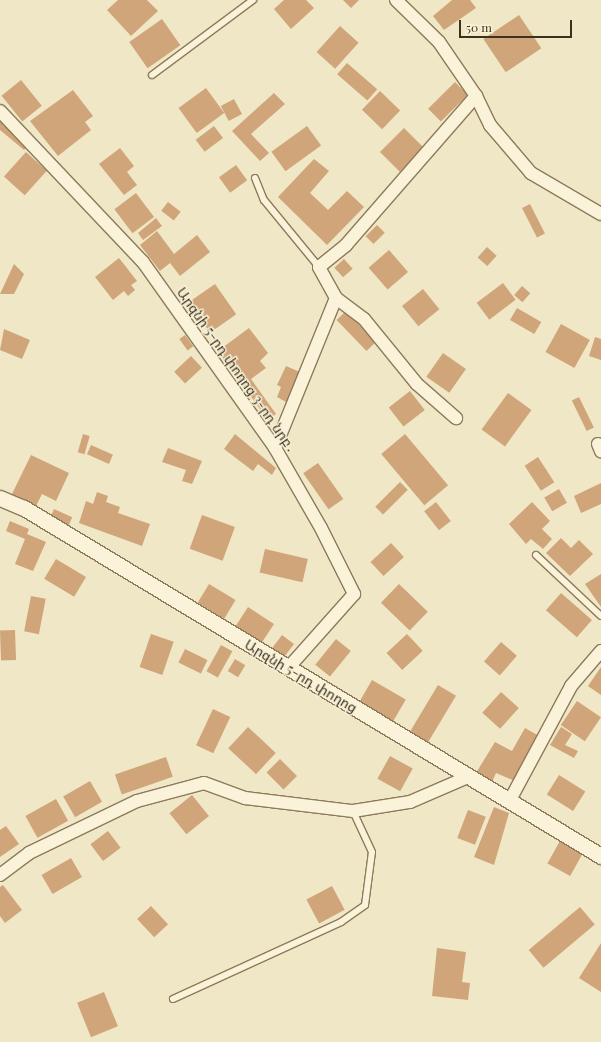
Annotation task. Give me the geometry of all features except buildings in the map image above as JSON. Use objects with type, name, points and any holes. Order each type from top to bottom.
[{"type":"street","points":[[396,0],[439,42],[476,96],[490,125],[531,173],[601,214]]},
{"type":"street","points":[[456,418],[417,384],[364,319],[336,298],[319,267],[346,245],[476,96]]},
{"type":"street","name":"Արզնի 5-րդ փողոց 3-րդ նրբ․","points":[[0,110],[143,262],[275,448],[354,594],[288,668]]},
{"type":"street","points":[[275,448],[336,298]]},
{"type":"street","name":"Արզնի 5-րդ փողոց","points":[[0,498],[24,508],[601,856]]},
{"type":"street","points":[[510,800],[571,686],[601,651]]},
{"type":"street","points":[[0,875],[29,853],[137,801],[204,783],[245,798],[353,811],[410,802],[468,777]]},
{"type":"lane","points":[[152,75],[253,0]]},
{"type":"lane","points":[[255,178],[264,200],[319,267]]},
{"type":"lane","points":[[536,555],[601,616]]},
{"type":"lane","points":[[173,1000],[341,922],[365,905],[372,852],[353,811]]}]
